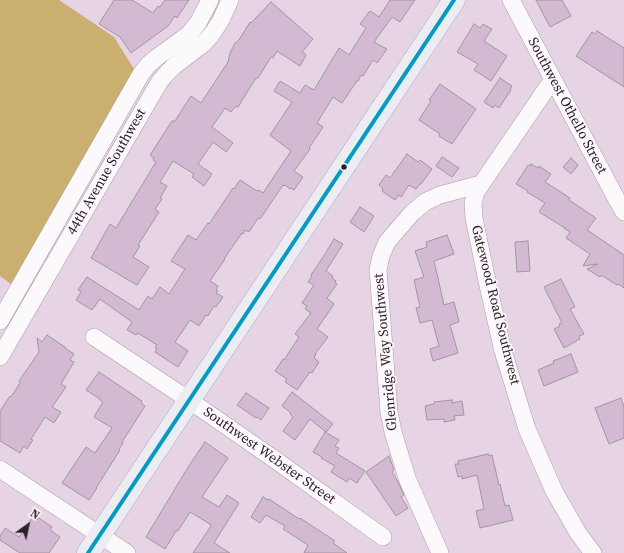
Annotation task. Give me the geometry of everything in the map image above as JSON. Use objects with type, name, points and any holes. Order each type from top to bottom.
[{"type":"main road","points":[[94,544],[454,0]]},
{"type":"street","name":"44th Avenue Southwest","points":[[0,321],[141,74],[156,58],[188,34],[198,23],[210,0]]},
{"type":"street","name":"44th Avenue Southwest","points":[[0,357],[160,81],[174,66],[204,44],[218,25],[230,0]]},
{"type":"street","name":"Southwest Othello Street","points":[[511,0],[624,212]]},
{"type":"street","points":[[481,184],[553,79]]},
{"type":"street","name":"Glenridge Way Southwest","points":[[440,553],[407,478],[393,432],[388,404],[378,270],[381,256],[387,242],[412,213],[425,202],[440,194],[481,184]]},
{"type":"street","name":"Gatewood Road Southwest","points":[[481,184],[476,192],[473,203],[474,218],[503,351],[528,429],[554,490],[578,533],[592,553]]},
{"type":"street","name":"Southwest Webster Street","points":[[94,337],[189,400],[383,536]]},
{"type":"street","points":[[0,470],[94,544],[127,553]]},
{"type":"shaded area","points":[[0,0],[59,0],[114,37],[134,69],[11,284],[0,276]]},
{"type":"building","points":[[114,0],[132,0],[153,13],[165,0],[189,0],[177,18],[175,16],[168,26],[131,53],[120,37],[99,24]]},
{"type":"building","points":[[390,0],[415,0],[400,22],[392,17],[374,42],[387,49],[377,63],[373,60],[363,76],[361,75],[342,103],[333,97],[317,123],[323,127],[309,148],[310,149],[294,171],[303,177],[294,190],[283,185],[260,219],[258,218],[249,232],[245,230],[243,234],[242,233],[224,259],[210,281],[218,286],[216,290],[218,291],[216,293],[223,297],[216,307],[214,306],[208,316],[206,315],[199,326],[190,320],[175,342],[188,351],[178,367],[155,352],[157,345],[138,333],[136,335],[127,330],[132,322],[100,299],[92,310],[76,300],[81,292],[78,290],[87,277],[139,310],[148,296],[152,299],[160,287],[169,294],[185,269],[171,261],[188,235],[196,240],[240,180],[257,191],[258,190],[263,193],[291,151],[270,135],[292,102],[274,91],[280,81],[300,93],[305,85],[314,90],[339,48],[349,55],[366,28],[360,24],[370,11],[379,17]]},
{"type":"building","points":[[536,0],[562,0],[571,16],[550,27]]},
{"type":"building","points":[[271,2],[313,39],[302,52],[306,55],[300,66],[277,51],[273,58],[271,57],[258,78],[256,78],[238,107],[236,106],[231,112],[225,108],[212,127],[233,143],[226,152],[213,142],[198,164],[212,174],[204,186],[192,177],[194,174],[173,161],[160,182],[167,186],[160,198],[162,199],[155,209],[159,212],[138,245],[140,246],[133,257],[149,267],[137,285],[91,258],[110,224],[116,228],[156,162],[150,155],[172,121],[175,121],[191,96],[201,103],[228,62],[230,53],[235,43],[239,40],[250,22],[251,23]]},
{"type":"building","points":[[474,24],[480,28],[483,24],[492,29],[484,41],[507,56],[491,81],[474,70],[478,64],[457,52]]},
{"type":"building","points":[[597,31],[624,48],[624,87],[576,56],[592,32],[595,34]]},
{"type":"building","points":[[500,78],[512,86],[499,108],[495,105],[493,108],[484,102]]},
{"type":"building","points":[[440,84],[476,109],[452,144],[419,120],[431,101],[429,100]]},
{"type":"building","points":[[407,154],[418,162],[420,160],[432,169],[416,189],[409,185],[401,197],[399,195],[395,200],[382,191],[383,189],[379,185],[386,175],[390,178]]},
{"type":"building","points":[[442,157],[459,168],[452,177],[436,166]]},
{"type":"building","points":[[571,158],[578,165],[571,174],[563,167]]},
{"type":"building","points":[[531,164],[538,168],[539,166],[551,174],[545,182],[570,198],[569,200],[596,218],[587,230],[624,255],[624,288],[587,269],[598,264],[583,266],[590,254],[566,238],[570,232],[539,212],[545,203],[516,184],[528,165],[530,166]]},
{"type":"building","points":[[360,207],[374,216],[364,232],[350,222]]},
{"type":"building","points":[[447,235],[454,254],[434,261],[444,305],[454,302],[459,322],[450,325],[458,353],[433,361],[430,349],[439,346],[432,320],[420,323],[416,308],[420,307],[414,280],[424,277],[415,251],[427,247],[426,242]]},
{"type":"building","points":[[334,239],[343,244],[326,271],[333,276],[332,278],[337,284],[327,298],[334,304],[317,329],[328,337],[315,354],[314,358],[319,362],[312,373],[310,372],[297,390],[285,382],[287,379],[275,371],[299,337],[295,334],[311,313],[305,309],[307,306],[302,303],[314,285],[308,282]]},
{"type":"building","points":[[528,241],[530,271],[517,272],[515,242]]},
{"type":"building","points":[[561,279],[575,307],[570,309],[584,334],[579,336],[580,339],[564,348],[554,329],[562,323],[544,287]]},
{"type":"building","points":[[47,335],[74,354],[70,360],[74,362],[61,384],[66,387],[52,407],[61,412],[54,423],[45,417],[31,439],[33,440],[27,449],[24,446],[20,453],[0,441],[0,411],[10,396],[11,397],[20,383],[19,381],[39,352],[37,338],[42,342]]},
{"type":"building","points":[[571,354],[578,372],[544,386],[538,370],[554,363],[553,361]]},
{"type":"building","points":[[99,372],[142,401],[141,403],[145,406],[122,442],[123,443],[119,449],[120,450],[89,500],[62,483],[86,447],[95,453],[112,428],[94,417],[103,402],[86,390]]},
{"type":"building","points":[[292,392],[333,424],[326,432],[310,419],[295,440],[283,431],[293,417],[290,414],[291,413],[282,406]]},
{"type":"building","points":[[246,393],[269,408],[261,420],[237,405]]},
{"type":"building","points":[[621,398],[624,407],[624,438],[609,444],[595,408]]},
{"type":"building","points":[[452,400],[452,403],[462,401],[464,415],[454,416],[455,420],[444,422],[444,419],[427,420],[425,406],[434,404],[434,402]]},
{"type":"building","points":[[325,432],[339,440],[335,446],[339,448],[336,453],[365,471],[357,483],[349,478],[347,482],[331,472],[335,466],[313,452]]},
{"type":"building","points":[[205,442],[228,458],[202,497],[219,507],[227,495],[239,503],[214,543],[230,553],[193,553],[211,526],[190,512],[165,549],[146,537]]},
{"type":"building","points":[[488,454],[489,456],[492,455],[505,506],[509,505],[513,520],[480,528],[476,511],[484,509],[477,475],[462,479],[462,476],[458,477],[455,464],[459,464],[458,461]]},
{"type":"building","points":[[389,456],[394,470],[392,472],[404,495],[401,497],[408,508],[396,516],[366,472]]},
{"type":"building","points":[[263,497],[268,500],[269,499],[335,541],[333,543],[347,553],[304,553],[308,545],[283,529],[285,526],[266,515],[260,523],[251,517]]},
{"type":"building","points":[[33,517],[37,520],[39,518],[52,527],[50,530],[60,537],[49,553],[20,553],[0,540],[0,536],[5,528],[19,537]]},
{"type":"transit line","points":[[88,553],[454,0]]}]
